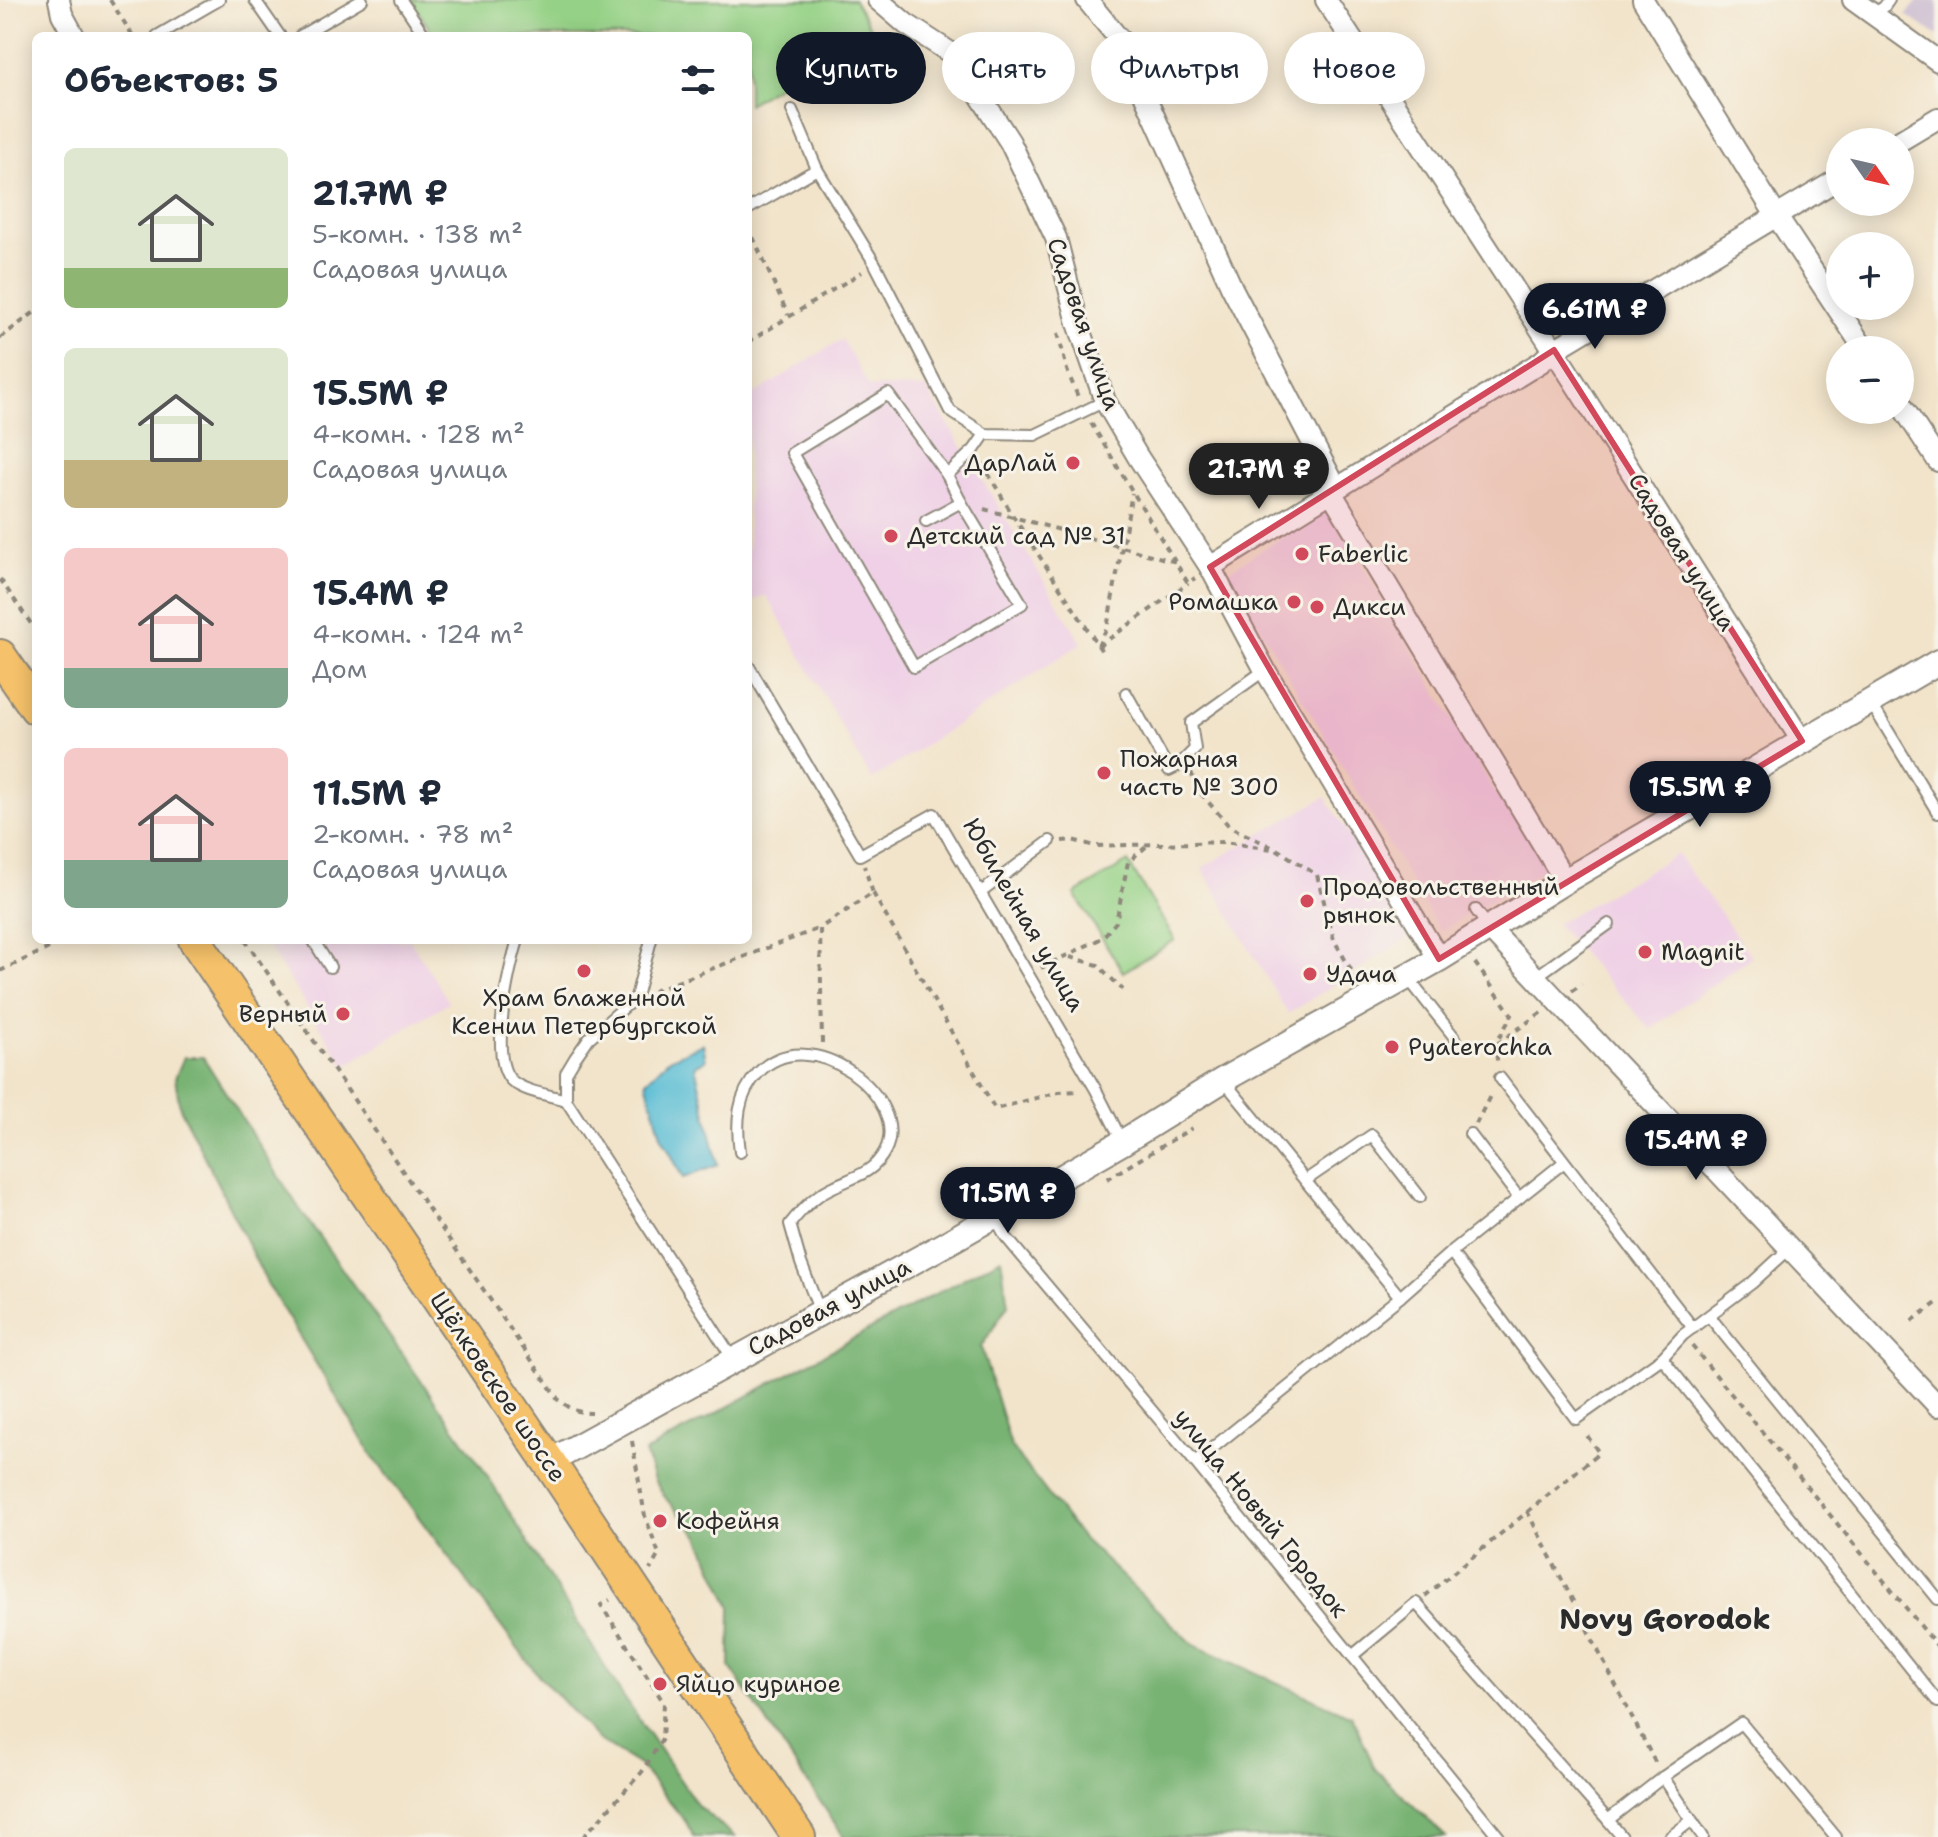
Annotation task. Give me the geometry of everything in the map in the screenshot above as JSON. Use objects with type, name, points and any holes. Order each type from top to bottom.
[{"type":"main road","points":[[0,656],[32,702]]},
{"type":"main road","name":"Щёлковское шоссе","points":[[198,944],[799,1837]]},
{"type":"street","points":[[59,0],[62,14],[72,32]]},
{"type":"street","name":"Садовая улица","points":[[878,0],[906,24],[954,55],[1010,142],[1056,238],[1078,323],[1105,401],[1210,567],[1265,670],[1439,959]]},
{"type":"street","points":[[1087,0],[1119,39],[1232,288],[1332,480],[1331,492],[1565,881]]},
{"type":"street","name":"Садовая улица","points":[[1326,0],[1554,350],[1802,741]]},
{"type":"street","points":[[1643,0],[1777,217],[1856,336]]},
{"type":"street","points":[[1853,0],[1881,7],[1934,53]]},
{"type":"street","points":[[1914,132],[1938,118]]},
{"type":"street","points":[[1210,567],[1541,362],[1554,350],[1826,187]]},
{"type":"street","points":[[1914,424],[1938,461]]},
{"type":"street","name":"Садовая улица","points":[[549,1462],[1123,1142],[1223,1080],[1439,959],[1463,944],[1483,919],[1565,881],[1938,662]]},
{"type":"street","points":[[1483,919],[1534,978],[1789,1249],[1935,1397]]},
{"type":"lane","points":[[164,32],[219,0]]},
{"type":"lane","points":[[255,0],[277,32]]},
{"type":"lane","points":[[307,32],[362,0]]},
{"type":"lane","points":[[401,0],[422,32]]},
{"type":"lane","points":[[792,110],[817,169],[875,264],[950,411],[985,434],[1035,435],[1105,401]]},
{"type":"lane","points":[[752,207],[817,169]]},
{"type":"lane","points":[[888,394],[947,475],[961,502],[1022,604],[914,667],[792,453],[888,394]]},
{"type":"lane","points":[[947,475],[974,450],[985,434]]},
{"type":"lane","points":[[926,521],[961,502]]},
{"type":"lane","points":[[1126,693],[1169,770],[1195,749],[1191,723],[1265,670]]},
{"type":"lane","points":[[752,672],[860,855]]},
{"type":"lane","points":[[1870,701],[1938,813]]},
{"type":"lane","name":"Юбилейная улица","points":[[860,855],[934,814],[1096,1090],[1123,1142]]},
{"type":"lane","points":[[980,893],[1050,841]]},
{"type":"lane","points":[[1534,978],[1609,924]]},
{"type":"lane","points":[[316,944],[330,967]]},
{"type":"lane","points":[[517,944],[511,961],[501,1030],[506,1072],[512,1081],[524,1087],[566,1100]]},
{"type":"lane","points":[[650,944],[636,997],[589,1038],[575,1058],[566,1073],[566,1100],[733,1359]]},
{"type":"lane","points":[[1407,977],[1455,1038]]},
{"type":"lane","points":[[740,1152],[737,1129],[743,1091],[765,1066],[778,1057],[810,1054],[843,1065],[862,1081],[883,1108],[889,1129],[886,1149],[869,1171],[816,1197],[790,1224],[820,1312]]},
{"type":"lane","points":[[1500,1078],[1688,1332]]},
{"type":"lane","points":[[1223,1080],[1400,1297]]},
{"type":"lane","points":[[1470,1134],[1519,1198]]},
{"type":"lane","points":[[1306,1180],[1372,1135],[1420,1197]]},
{"type":"lane","points":[[1195,1462],[1563,1163]]},
{"type":"lane","name":"улица Новый Городок","points":[[994,1215],[1006,1237],[1195,1462],[1499,1837]]},
{"type":"lane","points":[[1451,1252],[1576,1419],[1662,1358],[1688,1332],[1752,1283],[1789,1249]]},
{"type":"lane","points":[[1710,1317],[1938,1599]]},
{"type":"lane","points":[[1662,1358],[1938,1702]]},
{"type":"lane","points":[[1352,1656],[1416,1603],[1622,1837]]},
{"type":"lane","points":[[1608,1820],[1741,1723],[1836,1837]]},
{"type":"lane","points":[[1663,1777],[1703,1837]]},
{"type":"lane","points":[[1670,1837],[1691,1821]]},
{"type":"path","points":[[110,0],[130,32]]},
{"type":"path","points":[[752,235],[789,316]]},
{"type":"path","points":[[752,339],[875,264]]},
{"type":"path","points":[[0,338],[32,314]]},
{"type":"path","points":[[1057,327],[1067,370],[1084,411],[1188,583]]},
{"type":"path","points":[[974,450],[1015,519],[1103,653]]},
{"type":"path","points":[[1098,646],[1107,628],[1138,457]]},
{"type":"path","points":[[961,502],[1176,562],[1210,567]]},
{"type":"path","points":[[1098,646],[1210,567]]},
{"type":"path","points":[[0,579],[32,625]]},
{"type":"path","points":[[1190,770],[1197,789],[1230,827],[1278,850],[1317,875],[1334,940],[1368,999]]},
{"type":"path","points":[[1050,841],[1072,840],[1095,846],[1224,842],[1278,850]]},
{"type":"path","points":[[1028,974],[1102,938],[1116,922],[1128,862],[1149,844]]},
{"type":"path","points":[[860,855],[873,893],[995,1109],[1059,1092],[1096,1090]]},
{"type":"path","points":[[636,997],[820,928],[873,893]]},
{"type":"path","points":[[820,928],[823,1057]]},
{"type":"path","points":[[0,971],[57,944]]},
{"type":"path","points":[[248,944],[558,1399],[568,1408],[581,1413],[602,1410]]},
{"type":"path","points":[[1463,944],[1512,1015],[1495,1045],[1500,1078],[1470,1134]]},
{"type":"path","points":[[1068,956],[1098,965],[1123,990]]},
{"type":"path","points":[[1495,1045],[1582,984]]},
{"type":"path","points":[[1912,1321],[1937,1303]]},
{"type":"path","points":[[1688,1332],[1938,1647]]},
{"type":"path","points":[[1416,1603],[1599,1453],[1576,1419]]},
{"type":"path","points":[[1527,1511],[1663,1777]]},
{"type":"path","points":[[583,1837],[642,1772],[662,1739],[664,1703],[601,1605],[615,1597]]},
{"type":"highlighted area","points":[[1554,350],[1802,741],[1439,959],[1210,567]]},
{"type":"shaded area","points":[[1919,0],[1938,0],[1938,36],[1906,15]]},
{"type":"shaded area","points":[[842,339],[869,387],[926,388],[1082,643],[872,780],[766,595],[752,601],[752,395]]},
{"type":"shaded area","points":[[1328,508],[1506,810],[1515,806],[1550,866],[1440,931],[1227,572]]},
{"type":"shaded area","name":"Продовольственный рынок","points":[[1325,797],[1414,934],[1288,1014],[1202,868]]},
{"type":"shaded area","points":[[1677,854],[1752,957],[1650,1029],[1556,924]]},
{"type":"shaded area","points":[[267,944],[413,944],[449,1002],[345,1066]]},
{"type":"green space","points":[[411,0],[854,0],[871,29],[866,32],[776,32],[776,87],[752,102],[752,32],[431,32]]},
{"type":"green space","points":[[1128,862],[1175,940],[1123,972],[1075,894]]},
{"type":"green space","points":[[184,1057],[203,1057],[299,1208],[481,1466],[619,1690],[698,1806],[735,1837],[694,1837],[686,1822],[639,1765],[597,1739],[533,1669],[371,1454],[267,1283],[180,1108],[175,1078]]},
{"type":"green space","points":[[1001,1258],[1008,1305],[981,1347],[1011,1446],[1080,1536],[1194,1645],[1352,1716],[1375,1769],[1446,1837],[844,1837],[730,1667],[731,1607],[699,1536],[654,1480],[645,1452]]},
{"type":"water","points":[[703,1044],[706,1060],[695,1066],[718,1165],[683,1178],[661,1135],[646,1081],[669,1059]]},
{"type":"place","name":"ДарЛай","points":[[1073,463]]},
{"type":"place","name":"Детский сад № 31","points":[[891,536]]},
{"type":"place","name":"Faberlic","points":[[1302,554]]},
{"type":"place","name":"Ромашка","points":[[1294,602]]},
{"type":"place","name":"Дикси","points":[[1317,607]]},
{"type":"place","name":"Пожарная часть № 300","points":[[1104,773]]},
{"type":"place","name":"Продовольственный рынок","points":[[1307,901]]},
{"type":"place","name":"Magnit","points":[[1645,952]]},
{"type":"place","name":"Храм блаженной Ксении Петербургской","points":[[584,971]]},
{"type":"place","name":"Удача","points":[[1310,974]]},
{"type":"place","name":"Верный","points":[[343,1014]]},
{"type":"place","name":"Pyaterochka","points":[[1392,1047]]},
{"type":"place","name":"Кофейня","points":[[660,1521]]},
{"type":"place","name":"Яйцо куриное","points":[[660,1684]]},
{"type":"district","name":"Novy Gorodok","points":[[1665,1619]]}]
